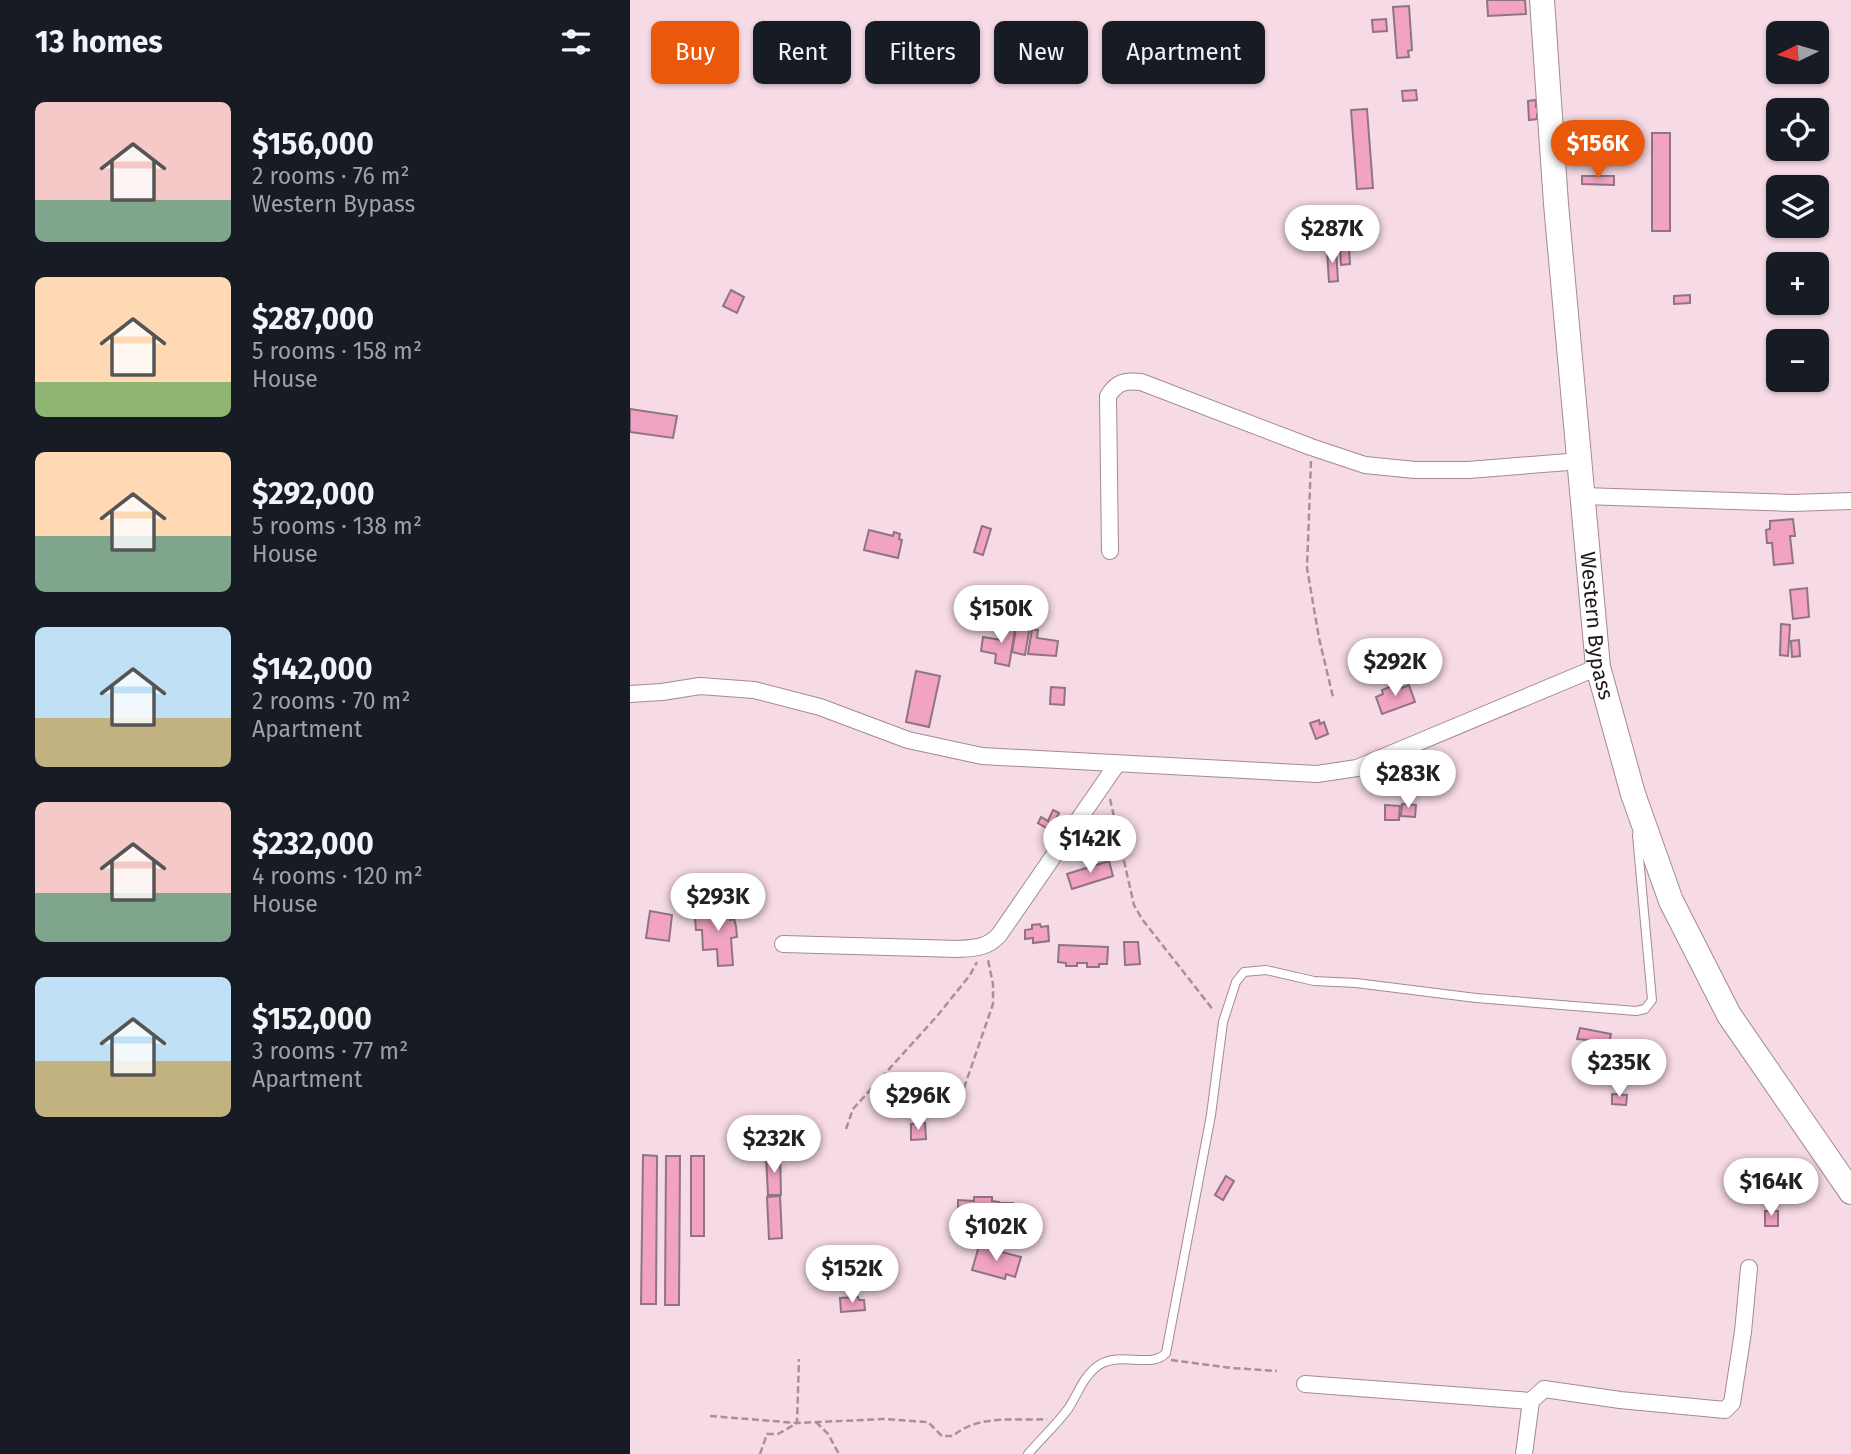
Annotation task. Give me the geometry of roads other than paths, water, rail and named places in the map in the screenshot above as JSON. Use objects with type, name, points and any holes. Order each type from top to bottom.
[{"type":"main road","name":"Western Bypass","points":[[1542,0],[1556,204],[1598,667],[1633,794],[1671,901],[1729,1015],[1851,1192]]},
{"type":"street","points":[[1110,551],[1108,396],[1116,384],[1128,380],[1141,382],[1365,465],[1415,470],[1468,470],[1581,461]]},
{"type":"street","points":[[1583,496],[1792,503],[1851,501]]},
{"type":"street","points":[[630,694],[700,686],[754,690],[820,708],[898,737],[982,756],[1317,774],[1357,768],[1598,667]]},
{"type":"street","points":[[783,944],[958,949],[985,947],[999,935],[1117,764]]},
{"type":"street","points":[[1524,1454],[1531,1401],[1544,1390],[1726,1410],[1732,1403],[1749,1268]]},
{"type":"street","points":[[1305,1384],[1531,1401]]},
{"type":"lane","points":[[1028,1454],[1061,1418],[1087,1376],[1105,1362],[1116,1359],[1152,1361],[1161,1359],[1166,1353],[1211,1115],[1223,1022],[1236,982],[1244,972],[1266,970],[1314,981],[1356,983],[1476,998],[1636,1011],[1645,1009],[1652,1000],[1633,794]]}]
